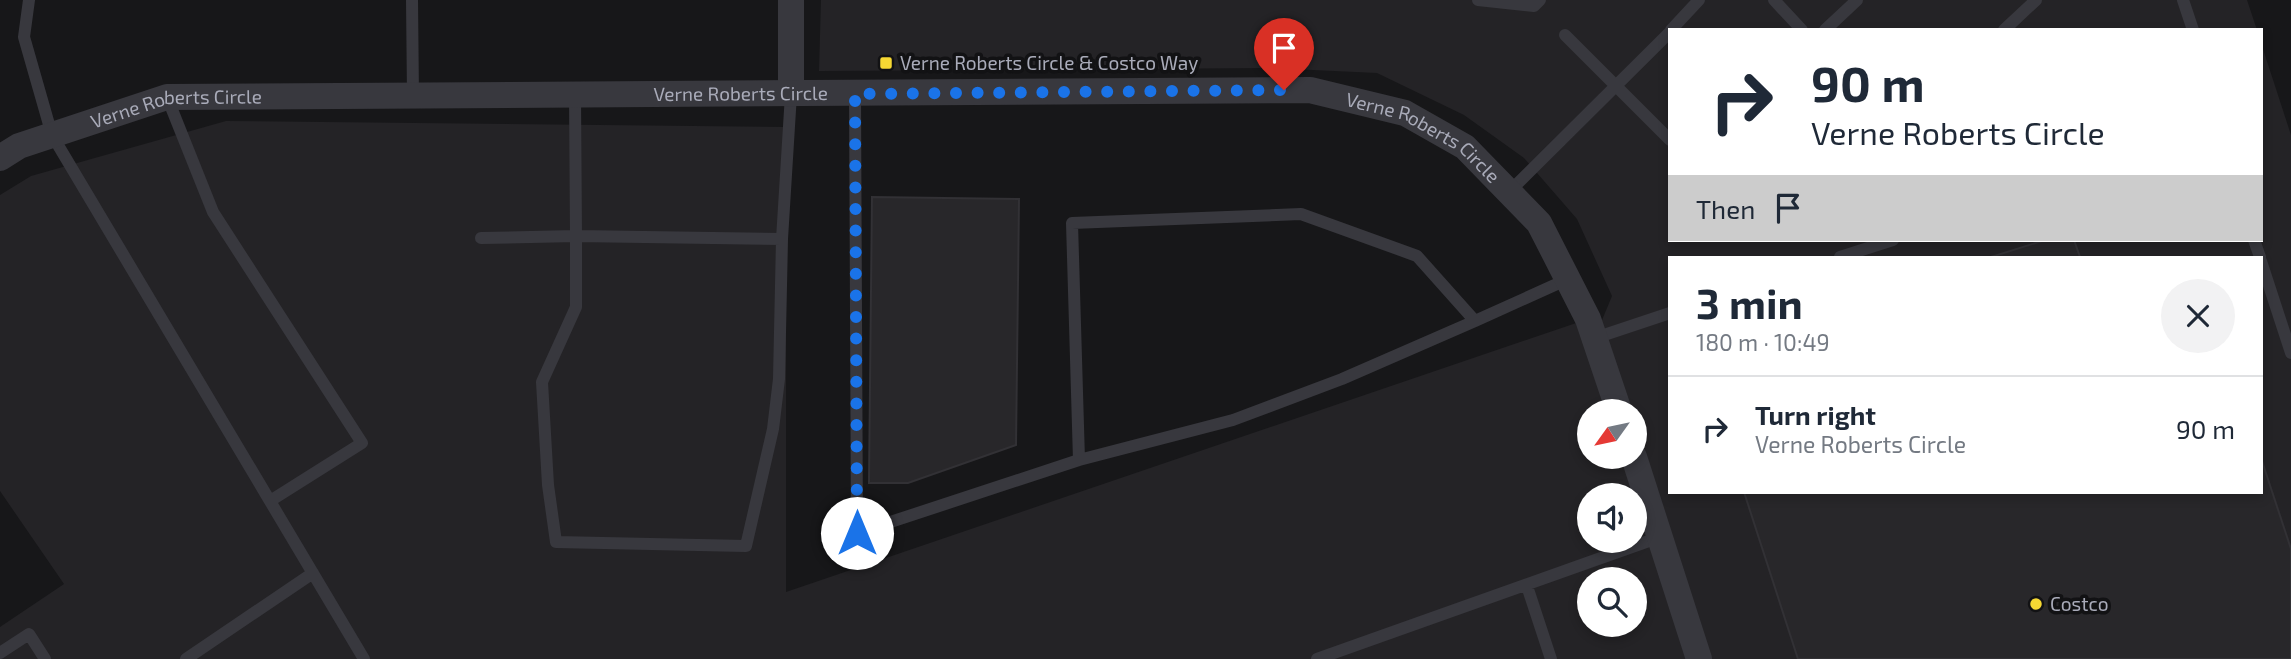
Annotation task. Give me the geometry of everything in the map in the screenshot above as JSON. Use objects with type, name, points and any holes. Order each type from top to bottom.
[{"type":"street","points":[[792,0],[792,94]]},
{"type":"street","name":"Verne Roberts Circle","points":[[0,158],[19,146],[167,97],[1310,90],[1405,113],[1465,148],[1509,192],[1539,223],[1568,279],[1588,319],[1615,399]]},
{"type":"street","points":[[1638,469],[1699,659]]},
{"type":"lane","points":[[29,0],[24,37],[52,135],[364,659]]},
{"type":"lane","points":[[412,0],[413,96]]},
{"type":"lane","points":[[1478,0],[1534,6],[1540,0]]},
{"type":"lane","points":[[1673,28],[1699,0]]},
{"type":"lane","points":[[1774,0],[1800,28]]},
{"type":"lane","points":[[1827,28],[1857,0]]},
{"type":"lane","points":[[2006,28],[2036,0]]},
{"type":"lane","points":[[2183,0],[2192,28]]},
{"type":"lane","points":[[1509,192],[1668,33]]},
{"type":"lane","points":[[1565,35],[1668,138]]},
{"type":"lane","points":[[575,95],[576,307],[542,382],[548,485],[556,542],[746,546],[772,429],[777,392],[782,239],[792,94]]},
{"type":"lane","points":[[855,94],[857,533],[1079,460],[1233,420],[1342,379],[1568,279]]},
{"type":"lane","points":[[167,97],[213,212],[362,443],[270,501]]},
{"type":"lane","points":[[1079,460],[1072,223],[1301,214],[1417,256],[1475,321]]},
{"type":"lane","points":[[481,238],[576,236],[782,239]]},
{"type":"lane","points":[[1843,256],[1887,242]]},
{"type":"lane","points":[[2263,268],[2291,353]]},
{"type":"lane","points":[[1595,338],[1668,314]]},
{"type":"lane","points":[[1317,659],[1660,537]]},
{"type":"lane","points":[[186,659],[313,573]]},
{"type":"lane","points":[[1527,586],[1551,659]]},
{"type":"lane","points":[[0,653],[29,634],[45,659]]},
{"type":"shaded area","points":[[821,0],[2247,0],[2256,28],[1668,28],[1668,242],[2263,242],[2263,49],[2291,135],[2291,659],[0,659],[0,627],[64,584],[0,491],[0,195],[31,176],[226,121],[786,127],[786,592],[1588,319],[1595,337],[1612,296],[1577,219],[1524,158],[1464,115],[1377,73],[1268,68],[819,71]]},
{"type":"building","points":[[872,197],[1019,199],[1016,445],[908,483],[869,483]]},
{"type":"building","points":[[2039,242],[2075,242],[2080,256],[1994,256]]},
{"type":"building","name":"Costco","points":[[2263,464],[2291,549],[2291,659],[1798,659],[1745,494],[2263,494]]},
{"type":"place","name":"Verne Roberts Circle & Costco Way","points":[[886,63]]},
{"type":"place","name":"Costco","points":[[2036,604]]},
{"type":"route","points":[[857,533],[855,94],[1284,90]]}]
